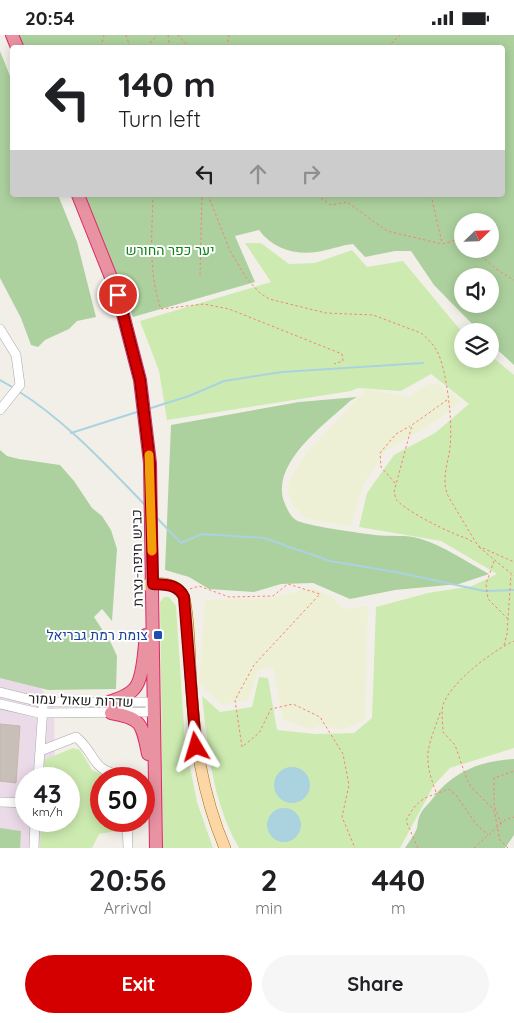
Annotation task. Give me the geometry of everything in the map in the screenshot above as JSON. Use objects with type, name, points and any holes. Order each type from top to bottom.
[{"type":"highway","name":"כביש חיפה-נצרת","points":[[79,197],[118,295],[140,380],[150,463],[148,754],[150,848]]},
{"type":"highway","name":"כביש חיפה-נצרת","points":[[149,584],[146,635],[156,848]]},
{"type":"highway","points":[[146,635],[140,681],[134,689],[110,707],[140,723],[148,754]]},
{"type":"main road","points":[[149,584],[169,585],[182,591],[186,604],[192,713],[198,764],[212,818],[225,848]]},
{"type":"street","points":[[0,329],[16,355],[20,385],[0,410]]},
{"type":"street","name":"שדרות שאול עמור","points":[[0,692],[43,702],[110,707],[149,707]]},
{"type":"street","points":[[39,767],[43,702]]},
{"type":"street","name":"שדרות שאול עמור","points":[[0,703],[42,713],[110,707]]},
{"type":"street","points":[[40,751],[76,737],[84,744],[99,767]]},
{"type":"street","points":[[0,801],[15,802]]},
{"type":"street","points":[[34,848],[35,832]]},
{"type":"street","points":[[127,832],[128,848]]},
{"type":"path","points":[[149,45],[157,35]]},
{"type":"path","points":[[178,35],[187,45]]},
{"type":"path","points":[[390,45],[400,35]]},
{"type":"path","points":[[153,197],[152,257],[155,291],[161,309],[204,304],[229,309],[342,355],[344,361],[334,364]]},
{"type":"path","points":[[200,275],[202,197]]},
{"type":"path","points":[[209,197],[230,251],[247,279],[260,293],[282,304],[326,313],[373,315],[421,333],[437,352],[444,375],[451,435],[444,474],[445,489],[478,546],[514,562]]},
{"type":"path","points":[[320,197],[331,205],[347,202],[387,231],[442,244],[454,241]]},
{"type":"path","points":[[431,197],[442,244]]},
{"type":"path","points":[[484,258],[496,269],[514,279]]},
{"type":"path","points":[[396,483],[382,467],[380,453],[396,434],[448,399]]},
{"type":"path","points":[[412,425],[394,492],[396,499],[402,505],[454,534],[469,539],[514,576]]},
{"type":"path","points":[[494,561],[486,584],[488,599],[508,620]]},
{"type":"path","points":[[503,646],[508,620],[512,574]]},
{"type":"path","points":[[182,591],[199,586],[229,597],[273,596],[288,584],[320,594],[314,603],[254,665],[235,700],[242,747],[259,733],[271,709],[293,704],[320,717],[343,754],[349,785],[342,817],[355,848]]},
{"type":"path","points":[[436,794],[429,773],[427,747],[449,692],[474,667],[503,646],[514,641]]},
{"type":"path","points":[[442,707],[443,732],[455,745],[467,780],[494,810],[500,840],[508,848]]},
{"type":"path","points":[[500,824],[494,805],[494,778],[514,771]]},
{"type":"path","points":[[418,848],[406,821],[413,807],[420,800],[449,789],[456,795],[476,824],[488,835]]},
{"type":"path","points":[[474,848],[500,824],[514,817]]},
{"type":"shaded area","points":[[0,658],[27,670],[54,706],[55,767],[15,767],[15,832],[52,832],[51,848],[0,848]]},
{"type":"green space","name":"יער כפר החורש","points":[[19,35],[514,35],[514,365],[499,351],[499,323],[471,323],[461,313],[499,313],[499,268],[454,268],[454,305],[434,285],[411,251],[395,251],[365,257],[353,244],[308,253],[289,251],[272,243],[259,230],[235,236],[255,282],[133,317],[85,197],[505,197],[505,45],[23,45]]},
{"type":"green space","points":[[0,51],[10,76],[10,197],[59,197],[77,242],[96,317],[77,321],[69,329],[45,340],[38,347],[31,345],[21,318],[0,278]]},
{"type":"green space","points":[[245,243],[261,243],[289,264],[315,263],[352,250],[367,267],[403,261],[455,323],[454,368],[499,368],[499,362],[514,375],[514,748],[450,768],[434,785],[400,848],[239,848],[230,830],[217,794],[209,755],[202,696],[220,712],[252,707],[259,677],[268,678],[277,730],[315,734],[354,733],[372,718],[376,607],[428,593],[472,586],[497,574],[441,541],[359,527],[367,493],[394,455],[435,433],[469,404],[431,374],[401,391],[358,388],[351,391],[167,420],[159,371],[140,321],[271,282]]},
{"type":"green space","points":[[437,383],[461,401],[432,424],[386,451],[364,483],[351,526],[307,519],[293,506],[288,493],[289,481],[304,456],[366,389],[408,397],[426,385]]},
{"type":"green space","points":[[357,397],[314,433],[292,460],[284,475],[282,489],[285,504],[291,515],[301,522],[321,527],[375,535],[421,539],[447,550],[489,574],[459,584],[395,590],[350,599],[313,583],[281,584],[254,592],[209,589],[189,577],[165,570],[171,425],[299,402]]},
{"type":"green space","points":[[0,450],[7,456],[19,459],[60,465],[74,481],[92,508],[102,516],[111,530],[117,549],[112,621],[102,609],[94,617],[117,656],[116,689],[48,690],[0,678]]},
{"type":"green space","points":[[312,588],[331,596],[344,609],[368,606],[365,719],[343,730],[321,725],[311,730],[283,719],[273,667],[258,670],[249,700],[222,705],[199,683],[205,600],[271,598]]},
{"type":"green space","points":[[164,597],[169,597],[176,606],[185,742],[197,802],[213,848],[163,848],[160,602]]},
{"type":"green space","points":[[73,748],[80,750],[90,767],[90,832],[111,832],[99,834],[92,848],[40,848],[41,832],[80,832],[80,767],[44,767],[44,760]]},
{"type":"green space","points":[[514,759],[514,835],[505,848],[405,848],[417,828],[422,811],[449,781],[479,765]]},
{"type":"green space","points":[[0,828],[21,832],[20,848],[0,848]]},
{"type":"water","points":[[292,767],[299,768],[305,772],[309,778],[309,792],[305,798],[299,802],[292,803],[285,802],[279,798],[275,792],[274,785],[275,778],[279,772],[285,768]]},
{"type":"water","points":[[284,808],[296,813],[301,825],[296,837],[284,842],[272,837],[267,825],[272,813]]},
{"type":"building","points":[[0,724],[20,726],[15,783],[0,781]]},
{"type":"waterway","points":[[151,408],[189,396],[224,381],[282,372],[423,363]]},
{"type":"waterway","points":[[0,380],[14,388]]},
{"type":"waterway","points":[[18,391],[69,430],[146,506]]},
{"type":"waterway","points":[[71,433],[137,412]]},
{"type":"waterway","points":[[156,517],[181,543],[202,534],[264,538],[330,561],[401,573],[484,591],[514,590]]},
{"type":"slow traffic","points":[[149,455],[152,551]]},
{"type":"place","name":"צומת רמת גבריאל","points":[[158,635]]},
{"type":"route","points":[[118,295],[140,380],[150,463],[153,584],[177,587],[182,591],[186,604],[192,713],[196,747]]}]
